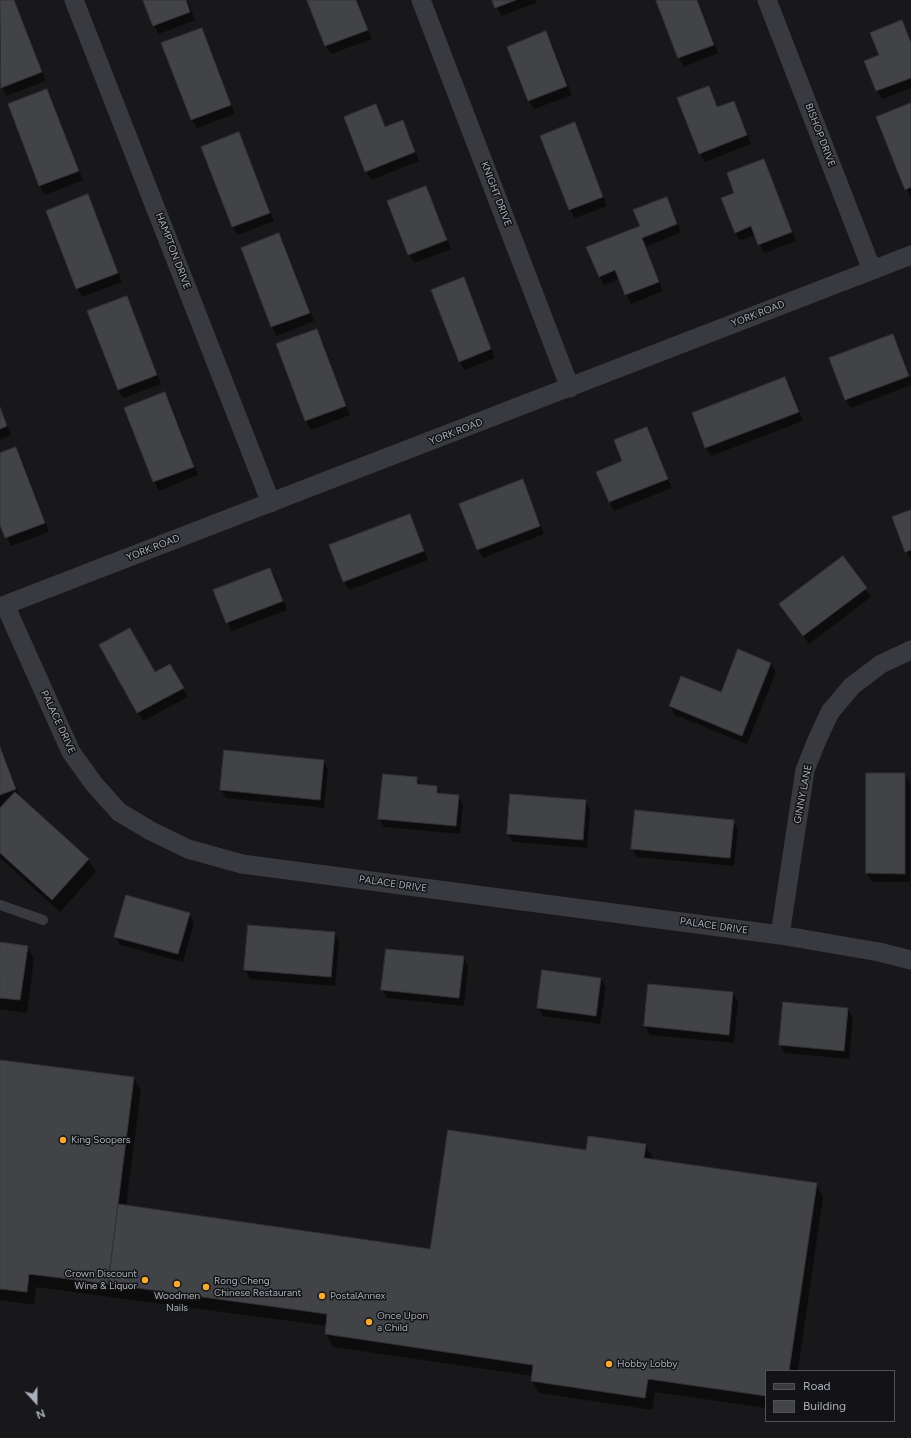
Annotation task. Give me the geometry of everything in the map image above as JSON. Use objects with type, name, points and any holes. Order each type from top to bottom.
[{"type":"street","name":"HAMPTON DRIVE","points":[[74,0],[271,503]]},
{"type":"street","name":"KNIGHT DRIVE","points":[[421,0],[570,388]]},
{"type":"street","name":"BISHOP DRIVE","points":[[767,0],[872,270]]},
{"type":"street","name":"YORK ROAD","points":[[3,606],[911,255]]},
{"type":"street","name":"PALACE DRIVE","points":[[3,606],[71,752],[94,784],[119,812],[151,831],[188,849],[242,864],[780,935],[879,952],[911,960]]},
{"type":"street","name":"GINNY LANE","points":[[780,935],[805,770],[820,733],[830,712],[852,686],[881,664],[911,650]]},
{"type":"lane","points":[[0,905],[43,920]]},
{"type":"building","points":[[0,0],[14,0],[42,72],[1,88]]},
{"type":"building","points":[[143,0],[186,0],[190,12],[153,26]]},
{"type":"building","points":[[307,0],[356,0],[368,30],[325,46]]},
{"type":"building","points":[[492,0],[516,0],[495,8]]},
{"type":"building","points":[[656,0],[697,0],[714,45],[678,58]]},
{"type":"building","points":[[902,20],[911,43],[911,78],[876,91],[864,61],[879,55],[870,33]]},
{"type":"building","points":[[202,28],[231,105],[191,120],[161,43]]},
{"type":"building","points":[[546,31],[567,86],[528,101],[507,47]]},
{"type":"building","points":[[709,86],[717,107],[734,101],[747,135],[699,154],[677,98]]},
{"type":"building","points":[[47,89],[79,171],[39,186],[8,104]]},
{"type":"building","points":[[911,103],[911,187],[905,190],[876,117]]},
{"type":"building","points":[[376,104],[385,127],[403,120],[415,152],[365,172],[344,117]]},
{"type":"building","points":[[575,122],[603,197],[569,210],[540,136]]},
{"type":"building","points":[[239,132],[270,213],[232,227],[201,147]]},
{"type":"building","points":[[764,159],[792,232],[758,245],[751,226],[735,233],[721,198],[734,193],[727,173]]},
{"type":"building","points":[[426,186],[447,240],[408,255],[387,201]]},
{"type":"building","points":[[88,194],[118,273],[76,289],[46,211]]},
{"type":"building","points":[[667,197],[677,224],[642,238],[659,282],[625,295],[615,270],[599,277],[586,247],[640,226],[633,210]]},
{"type":"building","points":[[279,233],[310,313],[271,327],[241,248]]},
{"type":"building","points":[[464,277],[491,349],[459,362],[431,290]]},
{"type":"building","points":[[127,296],[157,375],[118,390],[87,311]]},
{"type":"building","points":[[317,329],[346,406],[305,421],[276,344]]},
{"type":"building","points":[[893,334],[909,376],[845,400],[829,358]]},
{"type":"building","points":[[785,377],[799,412],[705,448],[692,413]]},
{"type":"building","points":[[165,392],[194,467],[153,482],[124,408]]},
{"type":"building","points":[[0,407],[7,426],[0,429]]},
{"type":"building","points":[[647,427],[668,479],[609,502],[596,472],[622,461],[614,440]]},
{"type":"building","points":[[16,447],[45,523],[5,538],[0,525],[0,453]]},
{"type":"building","points":[[523,479],[540,526],[477,550],[459,504]]},
{"type":"building","points":[[911,510],[911,550],[905,552],[892,517]]},
{"type":"building","points":[[410,514],[424,551],[343,582],[329,545]]},
{"type":"building","points":[[843,556],[867,588],[803,636],[779,604]]},
{"type":"building","points":[[270,568],[283,601],[226,623],[213,590]]},
{"type":"building","points":[[130,628],[155,672],[170,664],[184,688],[137,713],[99,645]]},
{"type":"building","points":[[738,649],[771,663],[742,736],[669,706],[681,676],[721,692]]},
{"type":"building","points":[[0,747],[16,789],[0,795]]},
{"type":"building","points":[[224,750],[324,760],[320,800],[220,790]]},
{"type":"building","points":[[866,773],[905,773],[905,874],[866,873]]},
{"type":"building","points":[[383,774],[417,777],[417,784],[437,786],[437,793],[459,795],[456,826],[378,819]]},
{"type":"building","points":[[15,792],[89,859],[52,900],[0,853],[0,808]]},
{"type":"building","points":[[510,794],[586,800],[583,840],[507,834]]},
{"type":"building","points":[[635,810],[734,820],[730,858],[631,849]]},
{"type":"building","points":[[126,895],[190,913],[178,954],[114,937]]},
{"type":"building","points":[[248,925],[335,932],[331,977],[244,970]]},
{"type":"building","points":[[0,942],[28,946],[20,1000],[0,998]]},
{"type":"building","points":[[386,949],[464,956],[459,998],[381,990]]},
{"type":"building","points":[[542,970],[601,978],[596,1016],[537,1008]]},
{"type":"building","points":[[648,984],[733,992],[729,1035],[644,1026]]},
{"type":"building","points":[[783,1002],[848,1008],[844,1051],[779,1045]]},
{"type":"building","name":"King Soopers","points":[[0,1060],[134,1077],[108,1284],[29,1274],[27,1292],[0,1289]]},
{"type":"building","points":[[448,1130],[586,1150],[588,1136],[646,1144],[644,1158],[817,1183],[789,1370],[765,1370],[765,1396],[648,1379],[645,1398],[531,1381],[533,1365],[325,1334],[327,1314],[108,1284],[118,1204],[430,1249]]},
{"type":"place","name":"King Soopers","points":[[63,1140]]},
{"type":"place","name":"Crown Discount Wine & Liquor","points":[[145,1280]]},
{"type":"place","name":"Woodmen Nails","points":[[177,1284]]},
{"type":"place","name":"Rong Cheng Chinese Restaurant","points":[[206,1287]]},
{"type":"place","name":"PostalAnnex","points":[[322,1296]]},
{"type":"place","name":"Once Upon a Child","points":[[369,1322]]},
{"type":"place","name":"Hobby Lobby","points":[[609,1364]]}]
